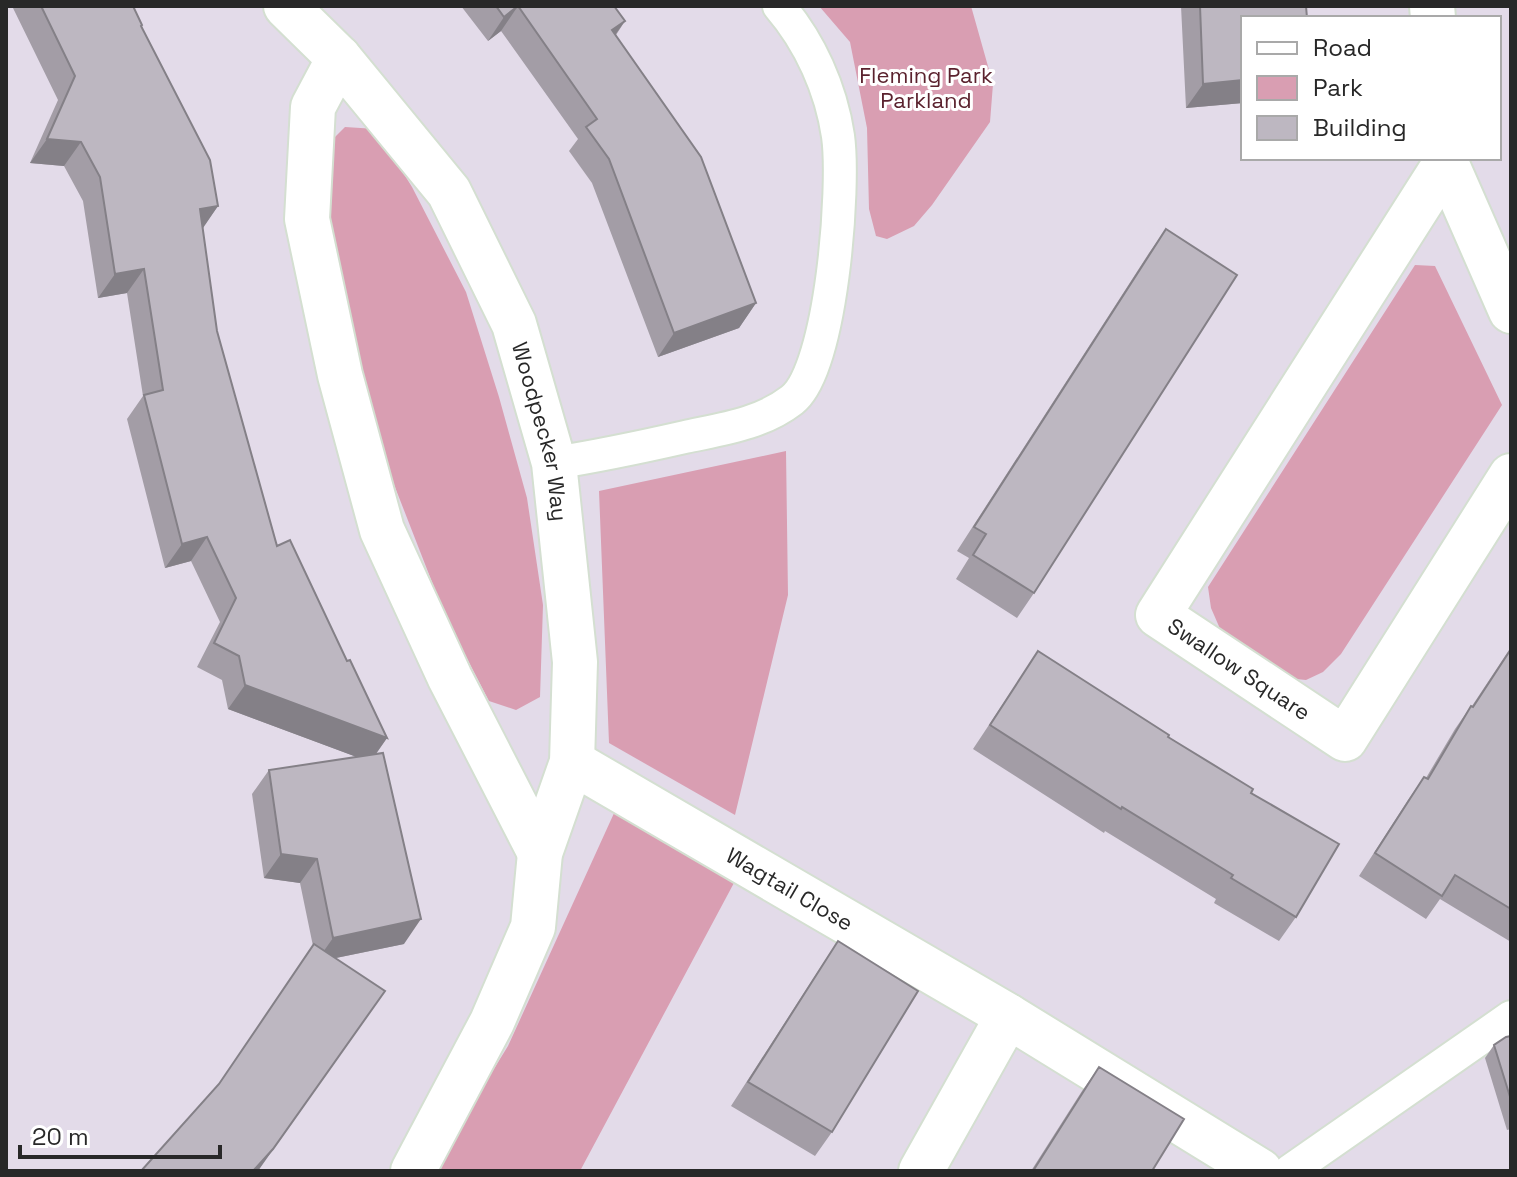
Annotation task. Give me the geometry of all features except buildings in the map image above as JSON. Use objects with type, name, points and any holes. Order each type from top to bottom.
[{"type":"street","name":"Woodpecker Way","points":[[286,6],[339,58],[449,192],[514,324],[554,463],[575,662],[572,762],[540,853],[533,927],[492,1022],[413,1171]]},
{"type":"street","points":[[339,58],[313,107],[307,219],[340,375],[382,530],[450,678],[540,853]]},
{"type":"street","points":[[1445,161],[1511,311]]},
{"type":"street","name":"Swallow Square","points":[[1445,161],[1158,615],[1345,739],[1511,476]]},
{"type":"street","name":"Wagtail Close","points":[[572,762],[1008,1016],[1260,1171]]},
{"type":"street","points":[[921,1171],[1008,1016]]},
{"type":"lane","points":[[554,463],[748,423],[797,397],[805,381],[822,340],[836,252],[838,136],[814,56],[779,6]]},
{"type":"lane","points":[[1290,1171],[1511,1017]]},
{"type":"green space","name":"Fleming Park Parkland","points":[[819,6],[971,6],[993,84],[990,122],[914,226],[887,239],[876,236],[869,209],[867,128],[850,42]]},
{"type":"green space","points":[[345,127],[376,129],[412,187],[466,292],[499,397],[527,498],[543,605],[540,697],[516,710],[489,701],[446,618],[379,446],[337,286],[323,149]]},
{"type":"green space","points":[[1415,265],[1435,266],[1502,405],[1341,654],[1323,672],[1306,680],[1286,678],[1221,631],[1211,608],[1208,587]]},
{"type":"green space","points":[[786,451],[788,595],[735,815],[609,743],[599,491]]},
{"type":"green space","points":[[615,811],[735,881],[580,1171],[431,1171],[508,1046]]}]
